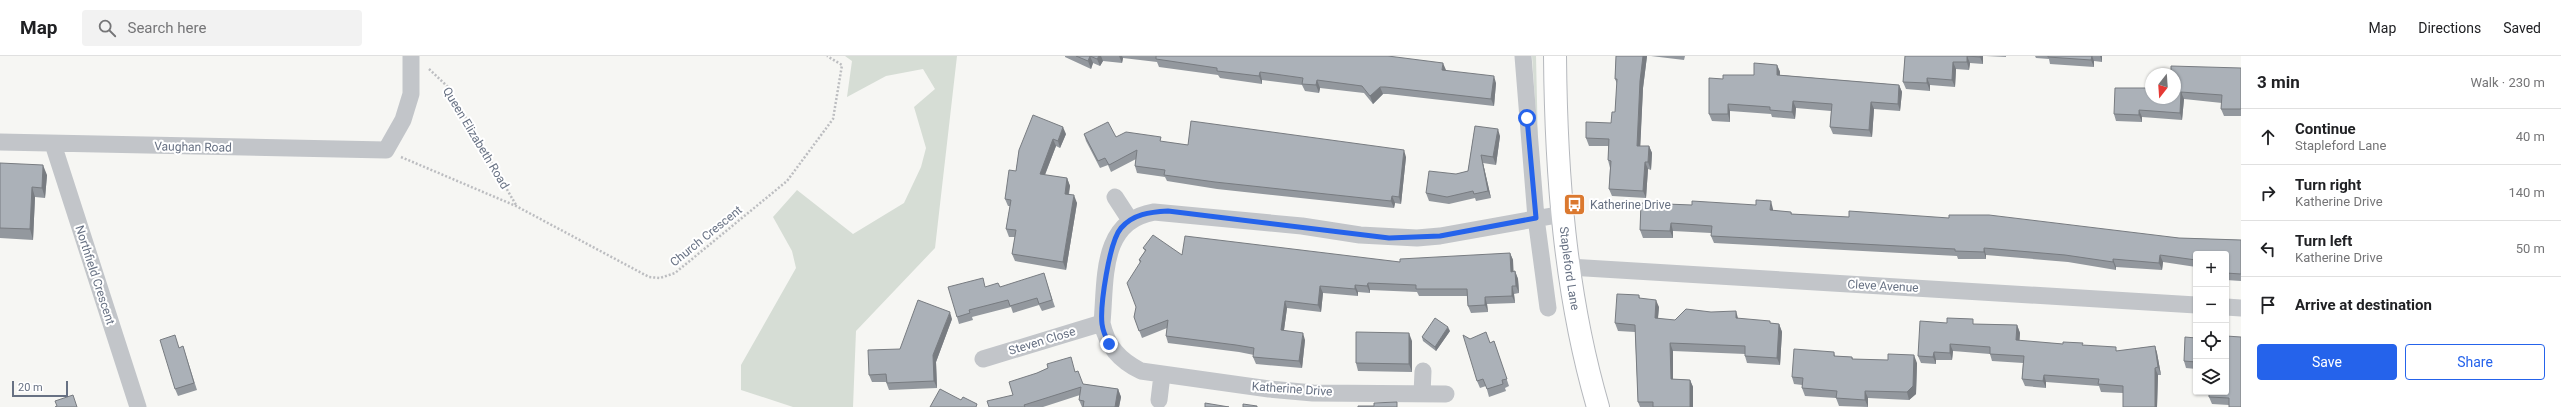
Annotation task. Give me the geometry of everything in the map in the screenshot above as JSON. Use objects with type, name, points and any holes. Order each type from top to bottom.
[{"type":"main road","name":"Stapleford Lane","points":[[1555,56],[1555,108],[1563,214],[1569,267],[1581,343],[1598,407]]},
{"type":"street","points":[[386,150],[403,120],[411,94],[411,56]]},
{"type":"street","points":[[1523,56],[1536,218],[1548,308]]},
{"type":"street","name":"Vaughan Road","points":[[0,142],[386,150]]},
{"type":"street","name":"Northfield Crescent","points":[[52,144],[138,407]]},
{"type":"street","points":[[1115,197],[1130,220]]},
{"type":"street","name":"Katherine Drive","points":[[1446,394],[1313,393],[1140,371],[1126,364],[1115,354],[1109,344],[1102,322],[1113,241],[1120,229],[1140,214],[1168,211],[1360,235],[1417,238],[1440,236],[1563,214]]},
{"type":"street","name":"Cleve Avenue","points":[[1569,267],[2193,305]]},
{"type":"street","points":[[2229,307],[2241,308]]},
{"type":"street","name":"Steven Close","points":[[983,359],[1102,322]]},
{"type":"street","points":[[1422,394],[1423,371]]},
{"type":"street","points":[[1159,400],[1162,375]]},
{"type":"path","name":"Church Crescent","points":[[386,150],[516,206],[649,277],[660,278],[675,273],[786,181],[833,119],[842,65],[827,56]]},
{"type":"path","name":"Queen Elizabeth Road","points":[[427,66],[448,87],[516,206]]},
{"type":"shaded area","points":[[845,56],[957,56],[935,248],[856,331],[853,407],[793,407],[741,390],[741,365],[796,268],[792,251],[773,217],[797,190],[853,234],[904,203],[921,167],[926,148],[914,107],[935,89],[923,69],[886,76],[847,97],[852,61]]},
{"type":"shaded area","points":[[1532,56],[1536,56],[1538,146]]},
{"type":"building","points":[[1076,56],[1090,56],[1088,61]]},
{"type":"building","points":[[1090,56],[1099,56],[1097,59]]},
{"type":"building","points":[[1156,56],[1388,56],[1443,63],[1442,70],[1494,76],[1491,99],[1385,87],[1380,87],[1370,96],[1362,86],[1317,80],[1316,85],[1302,84],[1303,78],[1260,72],[1259,76],[1217,71],[1217,68],[1156,59]]},
{"type":"building","points":[[1616,56],[1643,56],[1640,81],[1637,146],[1649,146],[1648,162],[1645,162],[1643,191],[1609,189],[1611,161],[1608,160],[1609,139],[1586,138],[1586,122],[1611,123],[1612,112],[1615,112],[1617,79],[1615,79]]},
{"type":"building","points":[[1905,56],[1967,56],[1967,62],[1953,62],[1952,80],[1927,78],[1927,83],[1903,82]]},
{"type":"building","points":[[2048,56],[2092,56],[2091,60]]},
{"type":"building","points":[[1754,63],[1777,65],[1777,75],[1899,85],[1898,104],[1871,102],[1869,130],[1830,127],[1832,104],[1793,101],[1792,112],[1770,110],[1770,107],[1728,104],[1728,114],[1709,114],[1709,78],[1723,79],[1723,75],[1754,75]]},
{"type":"building","points":[[2171,66],[2241,68],[2241,109],[2221,109],[2222,95],[2181,92],[2181,68],[2171,68]]},
{"type":"building","points":[[2115,88],[2145,88],[2145,104],[2180,104],[2180,113],[2139,110],[2139,115],[2114,114]]},
{"type":"building","points":[[1033,115],[1063,127],[1058,141],[1053,139],[1040,174],[1067,178],[1065,194],[1074,195],[1063,262],[1012,254],[1016,230],[1006,229],[1011,200],[1005,199],[1009,170],[1016,171],[1019,150]]},
{"type":"building","points":[[1191,121],[1404,150],[1399,197],[1392,196],[1391,201],[1164,175],[1165,170],[1135,166],[1137,150],[1109,165],[1105,158],[1098,161],[1084,134],[1108,122],[1116,137],[1126,132],[1161,137],[1160,141],[1188,145]]},
{"type":"building","points":[[1475,126],[1498,129],[1493,157],[1481,155],[1488,191],[1474,194],[1473,191],[1447,197],[1426,193],[1429,171],[1456,174],[1468,171]]},
{"type":"building","points":[[0,163],[43,165],[42,188],[32,187],[30,229],[0,228]]},
{"type":"building","points":[[1756,200],[1771,201],[1770,210],[1791,212],[1791,214],[1849,217],[1849,211],[1949,218],[1949,215],[1989,215],[2179,238],[2241,240],[2241,274],[2229,273],[2229,251],[2193,251],[2193,260],[2160,255],[2159,263],[2113,259],[2113,262],[2065,255],[1984,248],[1984,252],[1955,251],[1955,249],[1711,236],[1712,226],[1671,223],[1670,231],[1640,230],[1641,203],[1692,205],[1692,201],[1756,205]]},
{"type":"building","points":[[1153,235],[1182,255],[1185,236],[1400,262],[1400,259],[1510,253],[1511,272],[1515,271],[1516,286],[1512,286],[1512,296],[1485,297],[1485,305],[1468,306],[1467,289],[1416,289],[1416,285],[1368,283],[1367,286],[1355,285],[1355,289],[1320,286],[1318,305],[1285,301],[1281,330],[1303,333],[1299,361],[1253,357],[1254,348],[1166,336],[1168,320],[1139,331],[1134,317],[1136,307],[1127,283],[1141,261],[1139,260],[1146,250],[1143,248]]},
{"type":"building","points":[[1044,273],[1052,300],[1039,304],[1037,298],[1010,306],[1008,300],[969,310],[970,313],[957,317],[948,287],[983,278],[985,287],[998,283],[1000,287]]},
{"type":"building","points":[[1617,294],[1639,295],[1639,298],[1656,300],[1655,318],[1675,320],[1686,309],[1711,312],[1736,311],[1736,318],[1770,321],[1770,323],[1779,324],[1777,358],[1745,356],[1745,346],[1670,343],[1671,379],[1690,380],[1690,407],[1653,407],[1653,402],[1638,402],[1635,325],[1615,323]]},
{"type":"building","points":[[918,300],[950,312],[933,355],[934,381],[887,383],[886,374],[869,375],[868,350],[900,349]]},
{"type":"building","points":[[1435,318],[1448,327],[1435,347],[1422,337]]},
{"type":"building","points":[[1947,318],[1973,319],[1973,324],[2017,325],[2016,340],[2063,344],[2063,342],[2083,343],[2082,345],[2116,347],[2116,351],[2155,346],[2158,367],[2155,368],[2155,407],[2123,407],[2123,386],[2098,384],[2099,379],[2044,375],[2043,381],[2022,379],[2024,356],[1990,354],[1990,347],[1950,344],[1950,353],[1934,352],[1933,357],[1918,356],[1920,321],[1947,323]]},
{"type":"building","points":[[1356,332],[1409,333],[1409,364],[1356,363]]},
{"type":"building","points":[[1486,332],[1490,343],[1494,341],[1507,379],[1502,380],[1503,384],[1487,389],[1483,379],[1477,381],[1463,335],[1470,339]]},
{"type":"building","points":[[175,335],[179,348],[183,346],[194,383],[175,389],[160,340]]},
{"type":"building","points":[[2229,336],[2241,337],[2241,407],[2229,407],[2229,398],[2209,397],[2209,395],[2229,395]]},
{"type":"building","points":[[2185,337],[2193,338],[2193,362],[2184,361]]},
{"type":"building","points":[[1794,349],[1834,352],[1834,356],[1852,357],[1852,359],[1888,360],[1888,354],[1914,355],[1913,386],[1907,392],[1865,391],[1865,400],[1836,398],[1837,391],[1802,388],[1803,378],[1792,377]]},
{"type":"building","points":[[1071,357],[1075,372],[1078,371],[1083,384],[1118,389],[1115,407],[1083,407],[1084,401],[1079,400],[1081,387],[1024,405],[1025,407],[989,407],[987,401],[1013,395],[1009,382],[1048,368],[1047,364]]},
{"type":"building","points":[[940,389],[961,400],[963,397],[977,404],[976,407],[930,407]]},
{"type":"building","points":[[73,395],[77,407],[55,407],[57,406],[55,401]]},
{"type":"building","points":[[1397,402],[1397,407],[1358,407],[1374,406],[1374,403]]},
{"type":"building","points":[[1205,403],[1229,407],[1205,407]]},
{"type":"building","points":[[1243,404],[1257,406],[1257,407],[1243,407]]},
{"type":"place","name":"Katherine Drive","points":[[1575,205]]},
{"type":"route","points":[[1109,344],[1104,335],[1102,322],[1107,273],[1113,241],[1120,229],[1140,214],[1168,211],[1302,226],[1389,238],[1440,236],[1536,218],[1527,118]]}]
